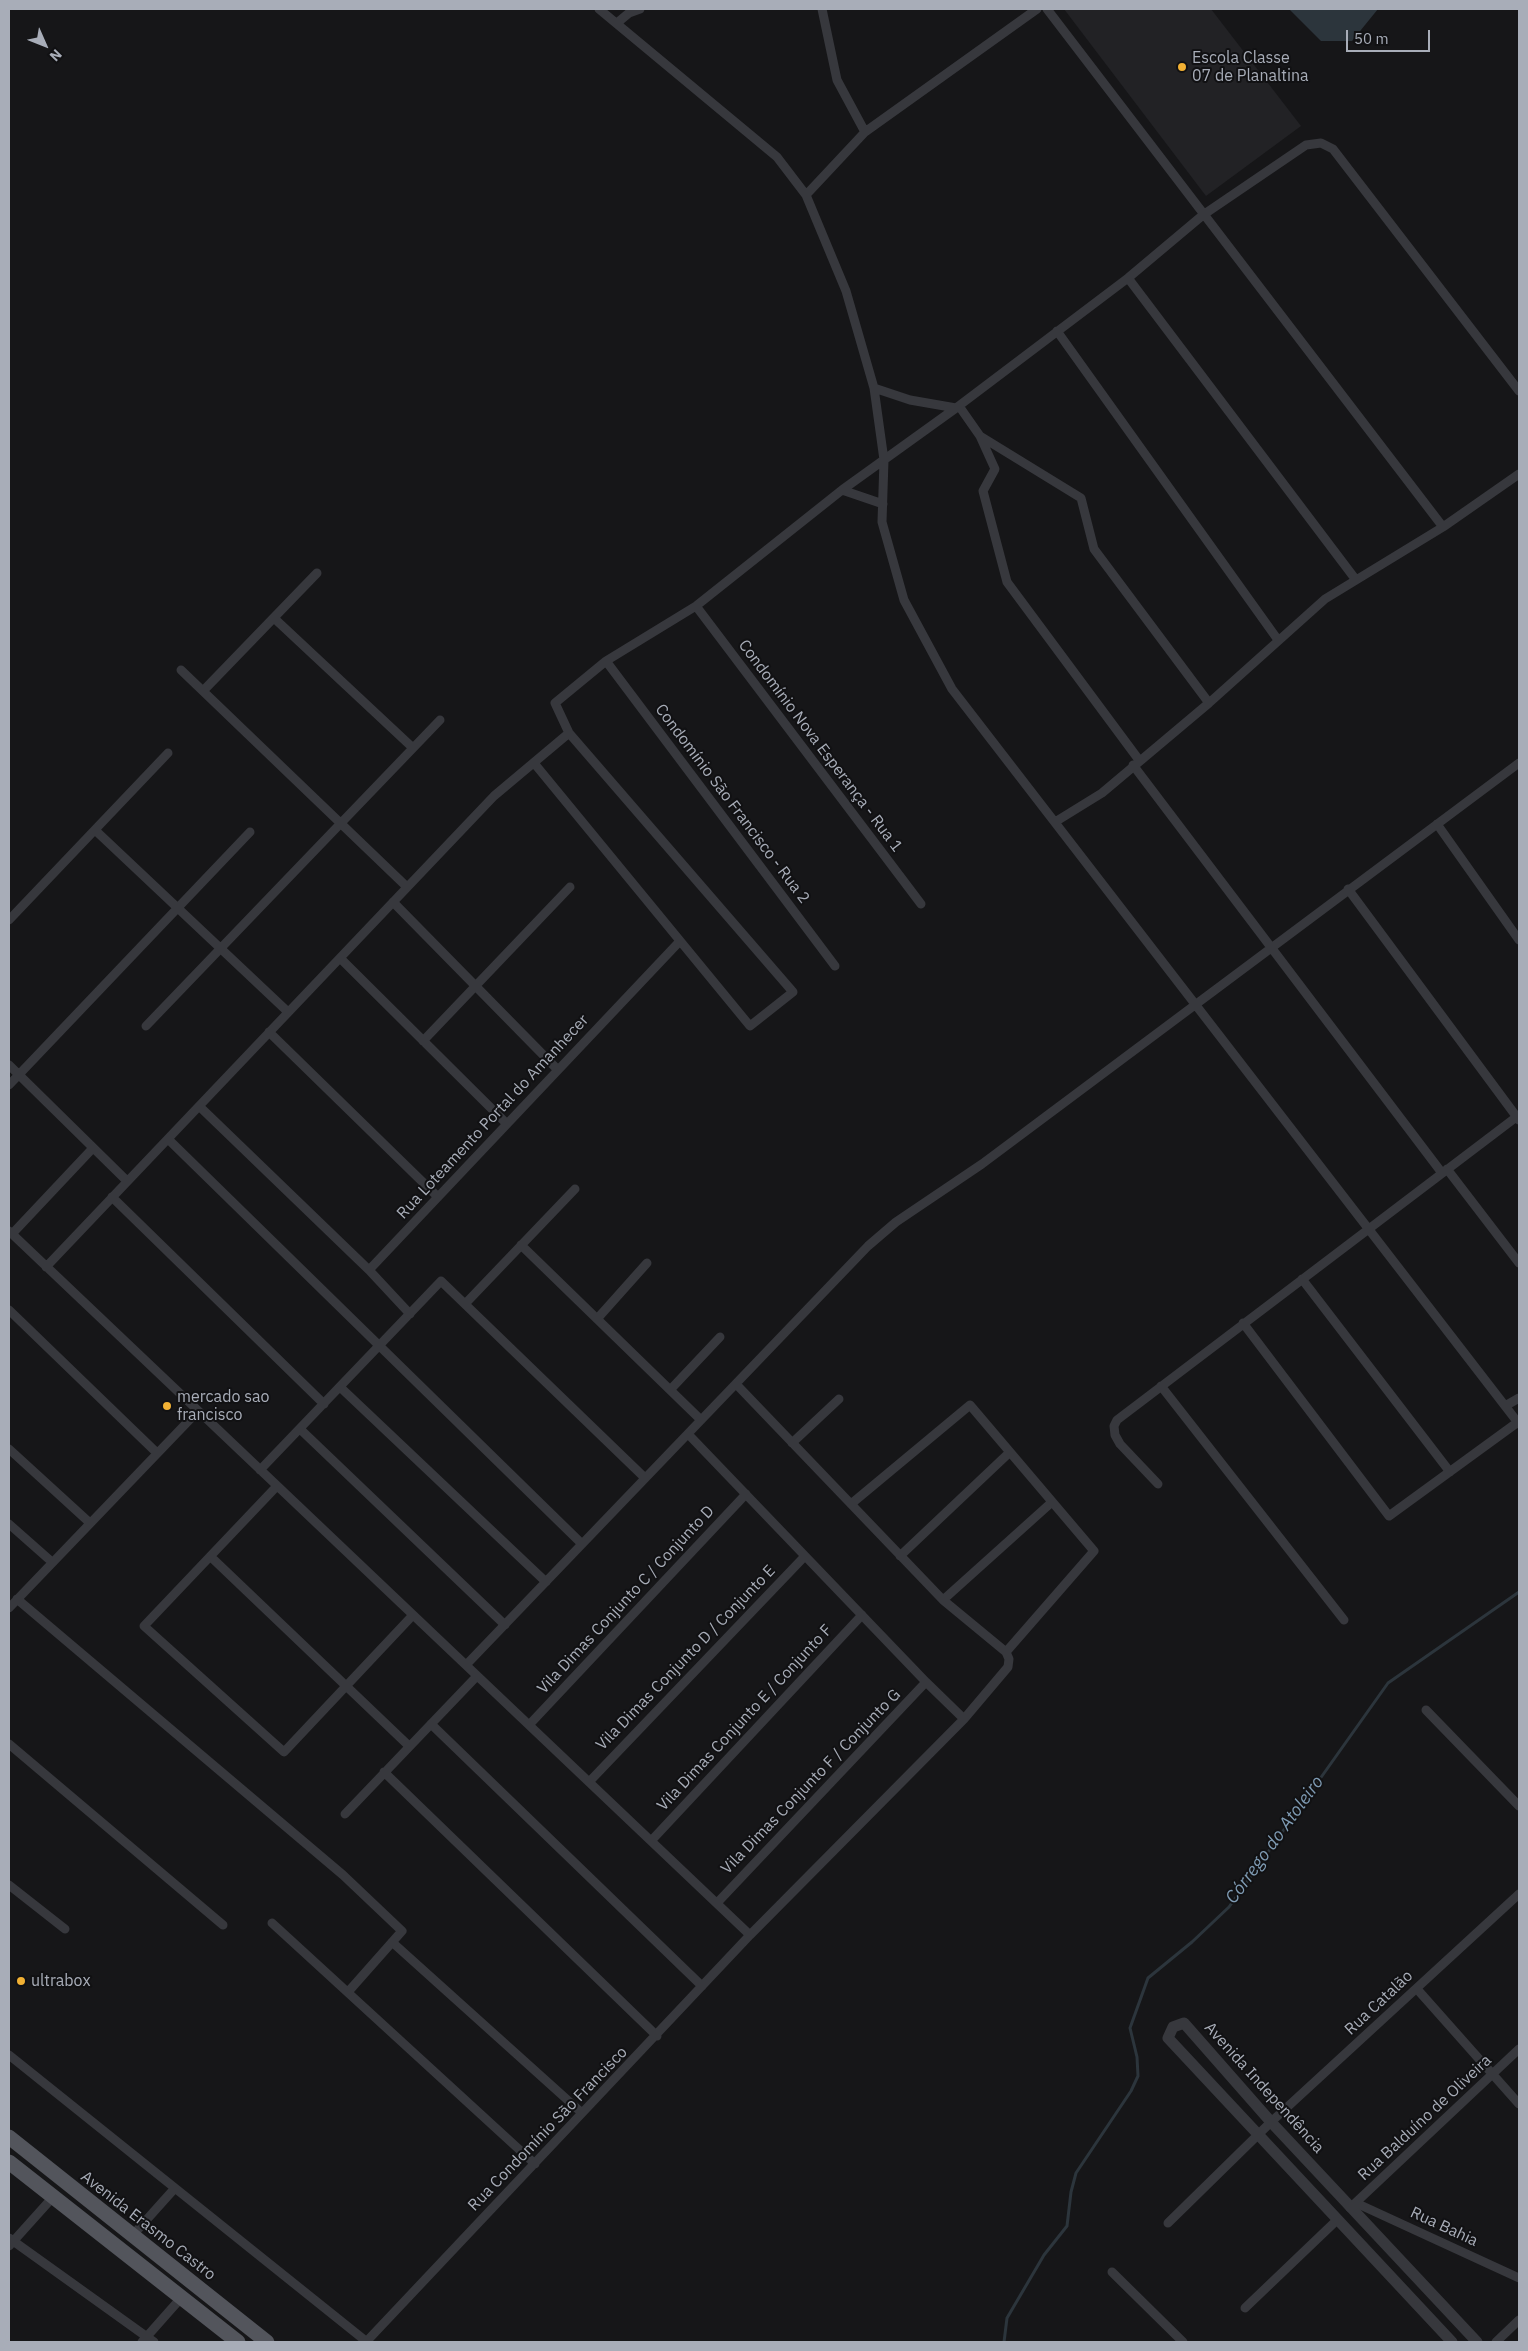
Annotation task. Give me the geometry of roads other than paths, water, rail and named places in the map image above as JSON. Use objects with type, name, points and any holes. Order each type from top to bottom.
[{"type":"main road","name":"Avenida Erasmo Castro","points":[[9,2138],[267,2342]]},
{"type":"main road","points":[[9,2162],[238,2342]]},
{"type":"street","points":[[598,9],[777,157],[806,195],[846,291],[874,388],[884,460],[882,522],[904,600],[952,689],[1518,1423],[1389,1516],[1243,1323]]},
{"type":"street","points":[[617,23],[629,13],[640,9]]},
{"type":"street","points":[[822,9],[837,80],[865,132]]},
{"type":"street","points":[[806,195],[865,132],[1037,9]]},
{"type":"street","points":[[1047,9],[1443,527]]},
{"type":"street","points":[[534,763],[750,1026],[793,992],[569,733],[555,703],[606,661],[696,606],[842,490],[958,407],[1128,278],[1203,215],[1306,145],[1321,144],[1333,149],[1519,391]]},
{"type":"street","points":[[1128,278],[1356,580]]},
{"type":"street","points":[[1056,331],[1278,640]]},
{"type":"street","points":[[874,388],[910,400],[958,407],[980,436],[995,468],[983,491],[1007,582],[1271,947],[1444,1171],[1519,1263]]},
{"type":"street","points":[[980,436],[1081,498],[1094,550],[1209,703]]},
{"type":"street","points":[[1055,822],[1102,793],[1136,762],[1209,703],[1325,599],[1443,527],[1519,474]]},
{"type":"street","points":[[842,490],[883,504]]},
{"type":"street","points":[[203,691],[275,619],[316,573]]},
{"type":"street","name":"Condomínio Nova Esperança - Rua 1","points":[[696,606],[921,904]]},
{"type":"street","points":[[275,619],[413,748]]},
{"type":"street","name":"Condomínio São Francisco - Rua 2","points":[[606,661],[835,966]]},
{"type":"street","points":[[181,670],[342,822],[407,887]]},
{"type":"street","points":[[146,1026],[440,720]]},
{"type":"street","points":[[46,1267],[494,796],[569,733]]},
{"type":"street","points":[[9,920],[168,753]]},
{"type":"street","points":[[466,1665],[868,1246],[896,1222],[982,1164],[1194,1003],[1519,763]]},
{"type":"street","points":[[1437,824],[1519,940]]},
{"type":"street","points":[[94,830],[288,1012]]},
{"type":"street","points":[[9,1085],[250,832]]},
{"type":"street","points":[[423,1041],[570,887]]},
{"type":"street","points":[[1158,1484],[1120,1444],[1115,1435],[1114,1426],[1117,1420],[1368,1228],[1518,1118],[1348,889]]},
{"type":"street","points":[[393,902],[558,1070]]},
{"type":"street","name":"Rua Loteamento Portal do Amanhecer","points":[[369,1270],[680,940]]},
{"type":"street","points":[[340,958],[507,1124]]},
{"type":"street","points":[[269,1032],[438,1197]]},
{"type":"street","points":[[9,1065],[127,1181]]},
{"type":"street","points":[[199,1106],[369,1270],[410,1314]]},
{"type":"street","points":[[168,1139],[378,1347],[582,1544]]},
{"type":"street","points":[[94,1148],[10,1232],[750,1935]]},
{"type":"street","points":[[465,1304],[575,1188]]},
{"type":"street","points":[[112,1197],[324,1404]]},
{"type":"street","points":[[521,1245],[701,1420]]},
{"type":"street","points":[[596,1319],[647,1263]]},
{"type":"street","points":[[1302,1279],[1450,1472]]},
{"type":"street","points":[[260,1470],[441,1281],[645,1478]]},
{"type":"street","points":[[9,1310],[157,1453]]},
{"type":"street","points":[[670,1390],[720,1337]]},
{"type":"street","points":[[736,1384],[942,1600],[1006,1652],[1094,1552],[970,1404],[851,1504]]},
{"type":"street","points":[[1161,1386],[1344,1620]]},
{"type":"street","points":[[340,1387],[546,1582]]},
{"type":"street","points":[[1505,1406],[1519,1398]]},
{"type":"street","points":[[792,1442],[839,1399]]},
{"type":"street","points":[[9,1608],[198,1411]]},
{"type":"street","points":[[300,1429],[505,1625]]},
{"type":"street","points":[[688,1434],[926,1682],[964,1719]]},
{"type":"street","points":[[9,1449],[90,1523]]},
{"type":"street","points":[[900,1556],[1010,1452]]},
{"type":"street","points":[[277,1486],[144,1626],[284,1752],[413,1615]]},
{"type":"street","name":"Vila Dimas Conjunto C / Conjunto D","points":[[529,1725],[746,1494]]},
{"type":"street","points":[[942,1600],[1052,1502]]},
{"type":"street","points":[[9,1524],[52,1562]]},
{"type":"street","name":"Vila Dimas Conjunto D / Conjunto E","points":[[589,1782],[805,1556]]},
{"type":"street","points":[[211,1557],[409,1746]]},
{"type":"street","points":[[17,1599],[311,1848],[402,1931],[348,1992]]},
{"type":"street","name":"Vila Dimas Conjunto E / Conjunto F","points":[[651,1841],[862,1615]]},
{"type":"street","name":"Rua Condomínio São Francisco","points":[[367,2342],[750,1935],[964,1719],[1004,1675],[1009,1659],[1006,1652]]},
{"type":"street","points":[[344,1814],[477,1676]]},
{"type":"street","name":"Vila Dimas Conjunto F / Conjunto G","points":[[716,1903],[926,1682]]},
{"type":"street","points":[[1426,1710],[1519,1806]]},
{"type":"street","points":[[431,1724],[702,1986]]},
{"type":"street","points":[[9,1744],[223,1925]]},
{"type":"street","points":[[384,1772],[657,2036]]},
{"type":"street","points":[[9,1885],[65,1929]]},
{"type":"street","name":"Rua Catalão","points":[[1168,2223],[1260,2135],[1271,2122],[1519,1894]]},
{"type":"street","points":[[272,1922],[535,2164]]},
{"type":"street","points":[[392,1942],[582,2113]]},
{"type":"street","points":[[1417,1989],[1519,2104]]},
{"type":"street","name":"Avenida Independência","points":[[1452,2342],[1168,2038],[1173,2027],[1184,2023],[1271,2122],[1353,2206],[1478,2342]]},
{"type":"street","name":"Rua Balduíno de Oliveira","points":[[1353,2206],[1519,2049]]},
{"type":"street","points":[[9,2055],[367,2342]]},
{"type":"street","points":[[132,2236],[175,2188]]},
{"type":"street","points":[[54,2197],[10,2242],[148,2340],[181,2298]]},
{"type":"street","name":"Rua Bahia","points":[[1353,2206],[1519,2278]]},
{"type":"street","points":[[1245,2308],[1337,2220]]},
{"type":"street","points":[[1112,2272],[1183,2342]]},
{"type":"street","points":[[1496,2342],[1519,2320]]},
{"type":"waterway","name":"Córrego do Atoleiro","points":[[1004,2342],[1007,2318],[1044,2255],[1067,2226],[1071,2192],[1076,2173],[1131,2091],[1138,2076],[1137,2057],[1130,2028],[1148,1978],[1192,1942],[1229,1907],[1388,1683],[1519,1592]]},
{"type":"place","name":"Escola Classe 07 de Planaltina","points":[[1182,67]]},
{"type":"place","name":"mercado sao francisco","points":[[167,1406]]},
{"type":"place","name":"ultrabox","points":[[21,1981]]}]
